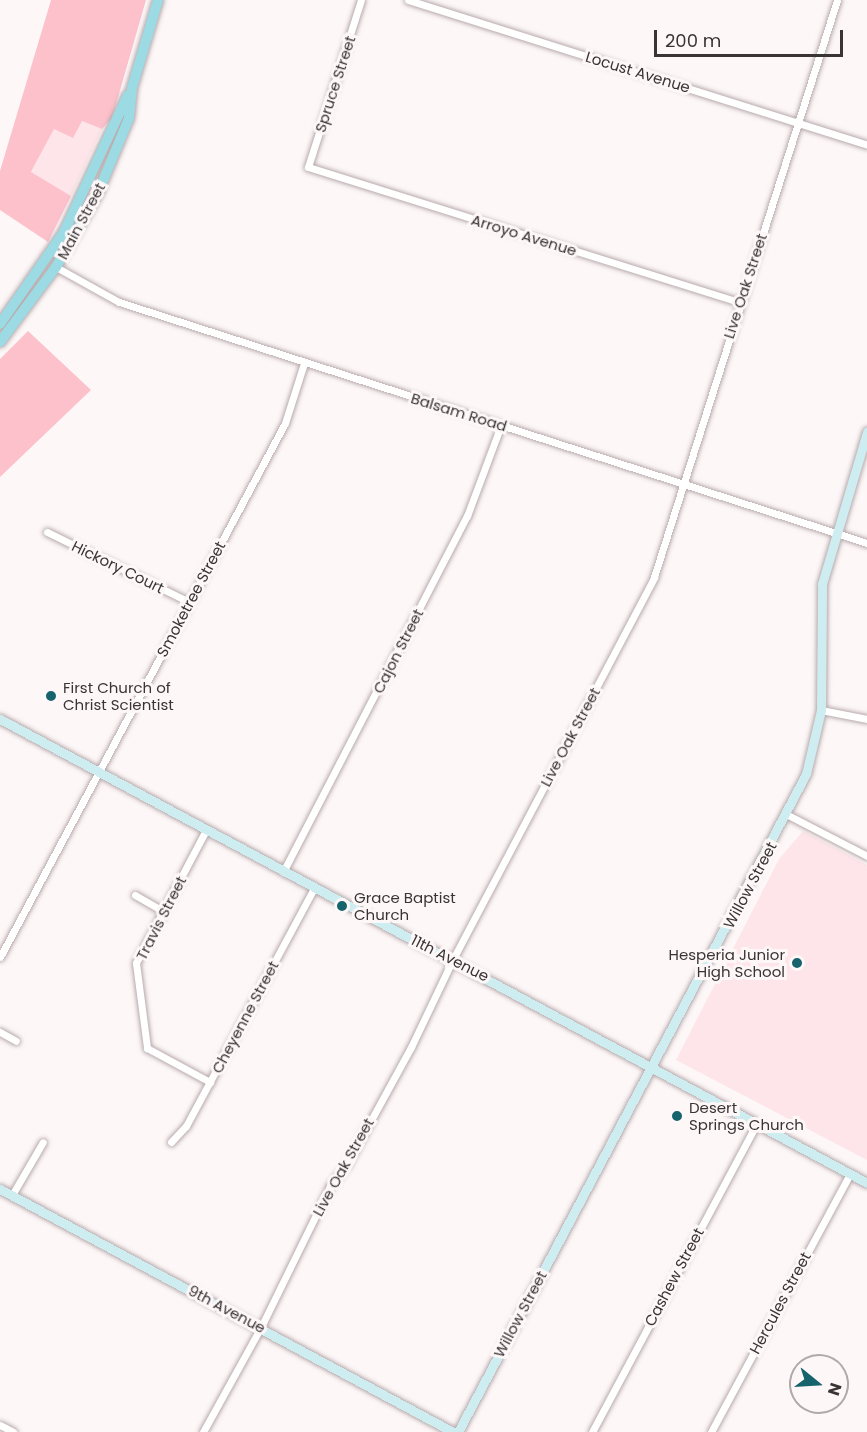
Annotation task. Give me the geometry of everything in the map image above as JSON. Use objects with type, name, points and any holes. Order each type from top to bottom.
[{"type":"main road","name":"Main Street","points":[[0,324],[39,272],[83,197],[133,86],[158,0]]},
{"type":"main road","name":"Main Street","points":[[0,342],[56,267],[98,193],[129,118],[133,86]]},
{"type":"main road","points":[[56,267],[57,256],[83,197]]},
{"type":"street","name":"Spruce Street","points":[[309,167],[361,0]]},
{"type":"street","name":"Locust Avenue","points":[[408,0],[867,145]]},
{"type":"street","name":"Live Oak Street","points":[[203,1432],[261,1327],[330,1186],[347,1164],[411,1047],[453,959],[654,577],[837,0]]},
{"type":"street","name":"Arroyo Avenue","points":[[309,167],[740,302]]},
{"type":"street","name":"Balsam Road","points":[[56,267],[119,302],[867,543]]},
{"type":"street","name":"Smoketree Street","points":[[0,957],[285,423],[304,363]]},
{"type":"street","name":"Cajon Street","points":[[283,872],[467,516],[501,425]]},
{"type":"street","name":"Willow Street","points":[[458,1432],[788,815],[812,758],[821,710],[820,598],[834,533],[867,432]]},
{"type":"street","name":"Hickory Court","points":[[47,532],[189,602]]},
{"type":"street","points":[[821,710],[867,719]]},
{"type":"street","name":"11th Avenue","points":[[0,719],[283,872],[453,959],[867,1183]]},
{"type":"street","points":[[788,815],[867,856]]},
{"type":"street","name":"Travis Street","points":[[206,830],[136,963],[147,1048],[210,1082]]},
{"type":"street","name":"Cheyenne Street","points":[[171,1142],[186,1126],[314,888]]},
{"type":"street","points":[[135,895],[163,911]]},
{"type":"street","points":[[0,1032],[16,1041]]},
{"type":"street","name":"Cashew Street","points":[[592,1432],[757,1123]]},
{"type":"street","points":[[12,1195],[43,1142]]},
{"type":"street","name":"Hercules Street","points":[[711,1432],[850,1174]]},
{"type":"street","name":"9th Avenue","points":[[0,1189],[453,1432]]},
{"type":"street","points":[[0,1425],[13,1432]]},
{"type":"shaded area","points":[[51,0],[146,0],[112,118],[102,129],[82,121],[73,138],[54,129],[31,172],[71,196],[48,242],[0,210],[0,171]]},
{"type":"shaded area","points":[[82,121],[102,129],[71,196],[31,173],[54,128]]},
{"type":"shaded area","points":[[28,331],[91,390],[0,477],[0,359]]},
{"type":"shaded area","name":"Hesperia Junior High School","points":[[803,831],[867,865],[867,1160],[676,1060],[779,859]]},
{"type":"place","name":"First Church of Christ Scientist","points":[[51,696]]},
{"type":"place","name":"Grace Baptist Church","points":[[342,906]]},
{"type":"place","name":"Hesperia Junior High School","points":[[797,963]]},
{"type":"place","name":"Desert Springs Church","points":[[677,1116]]}]
